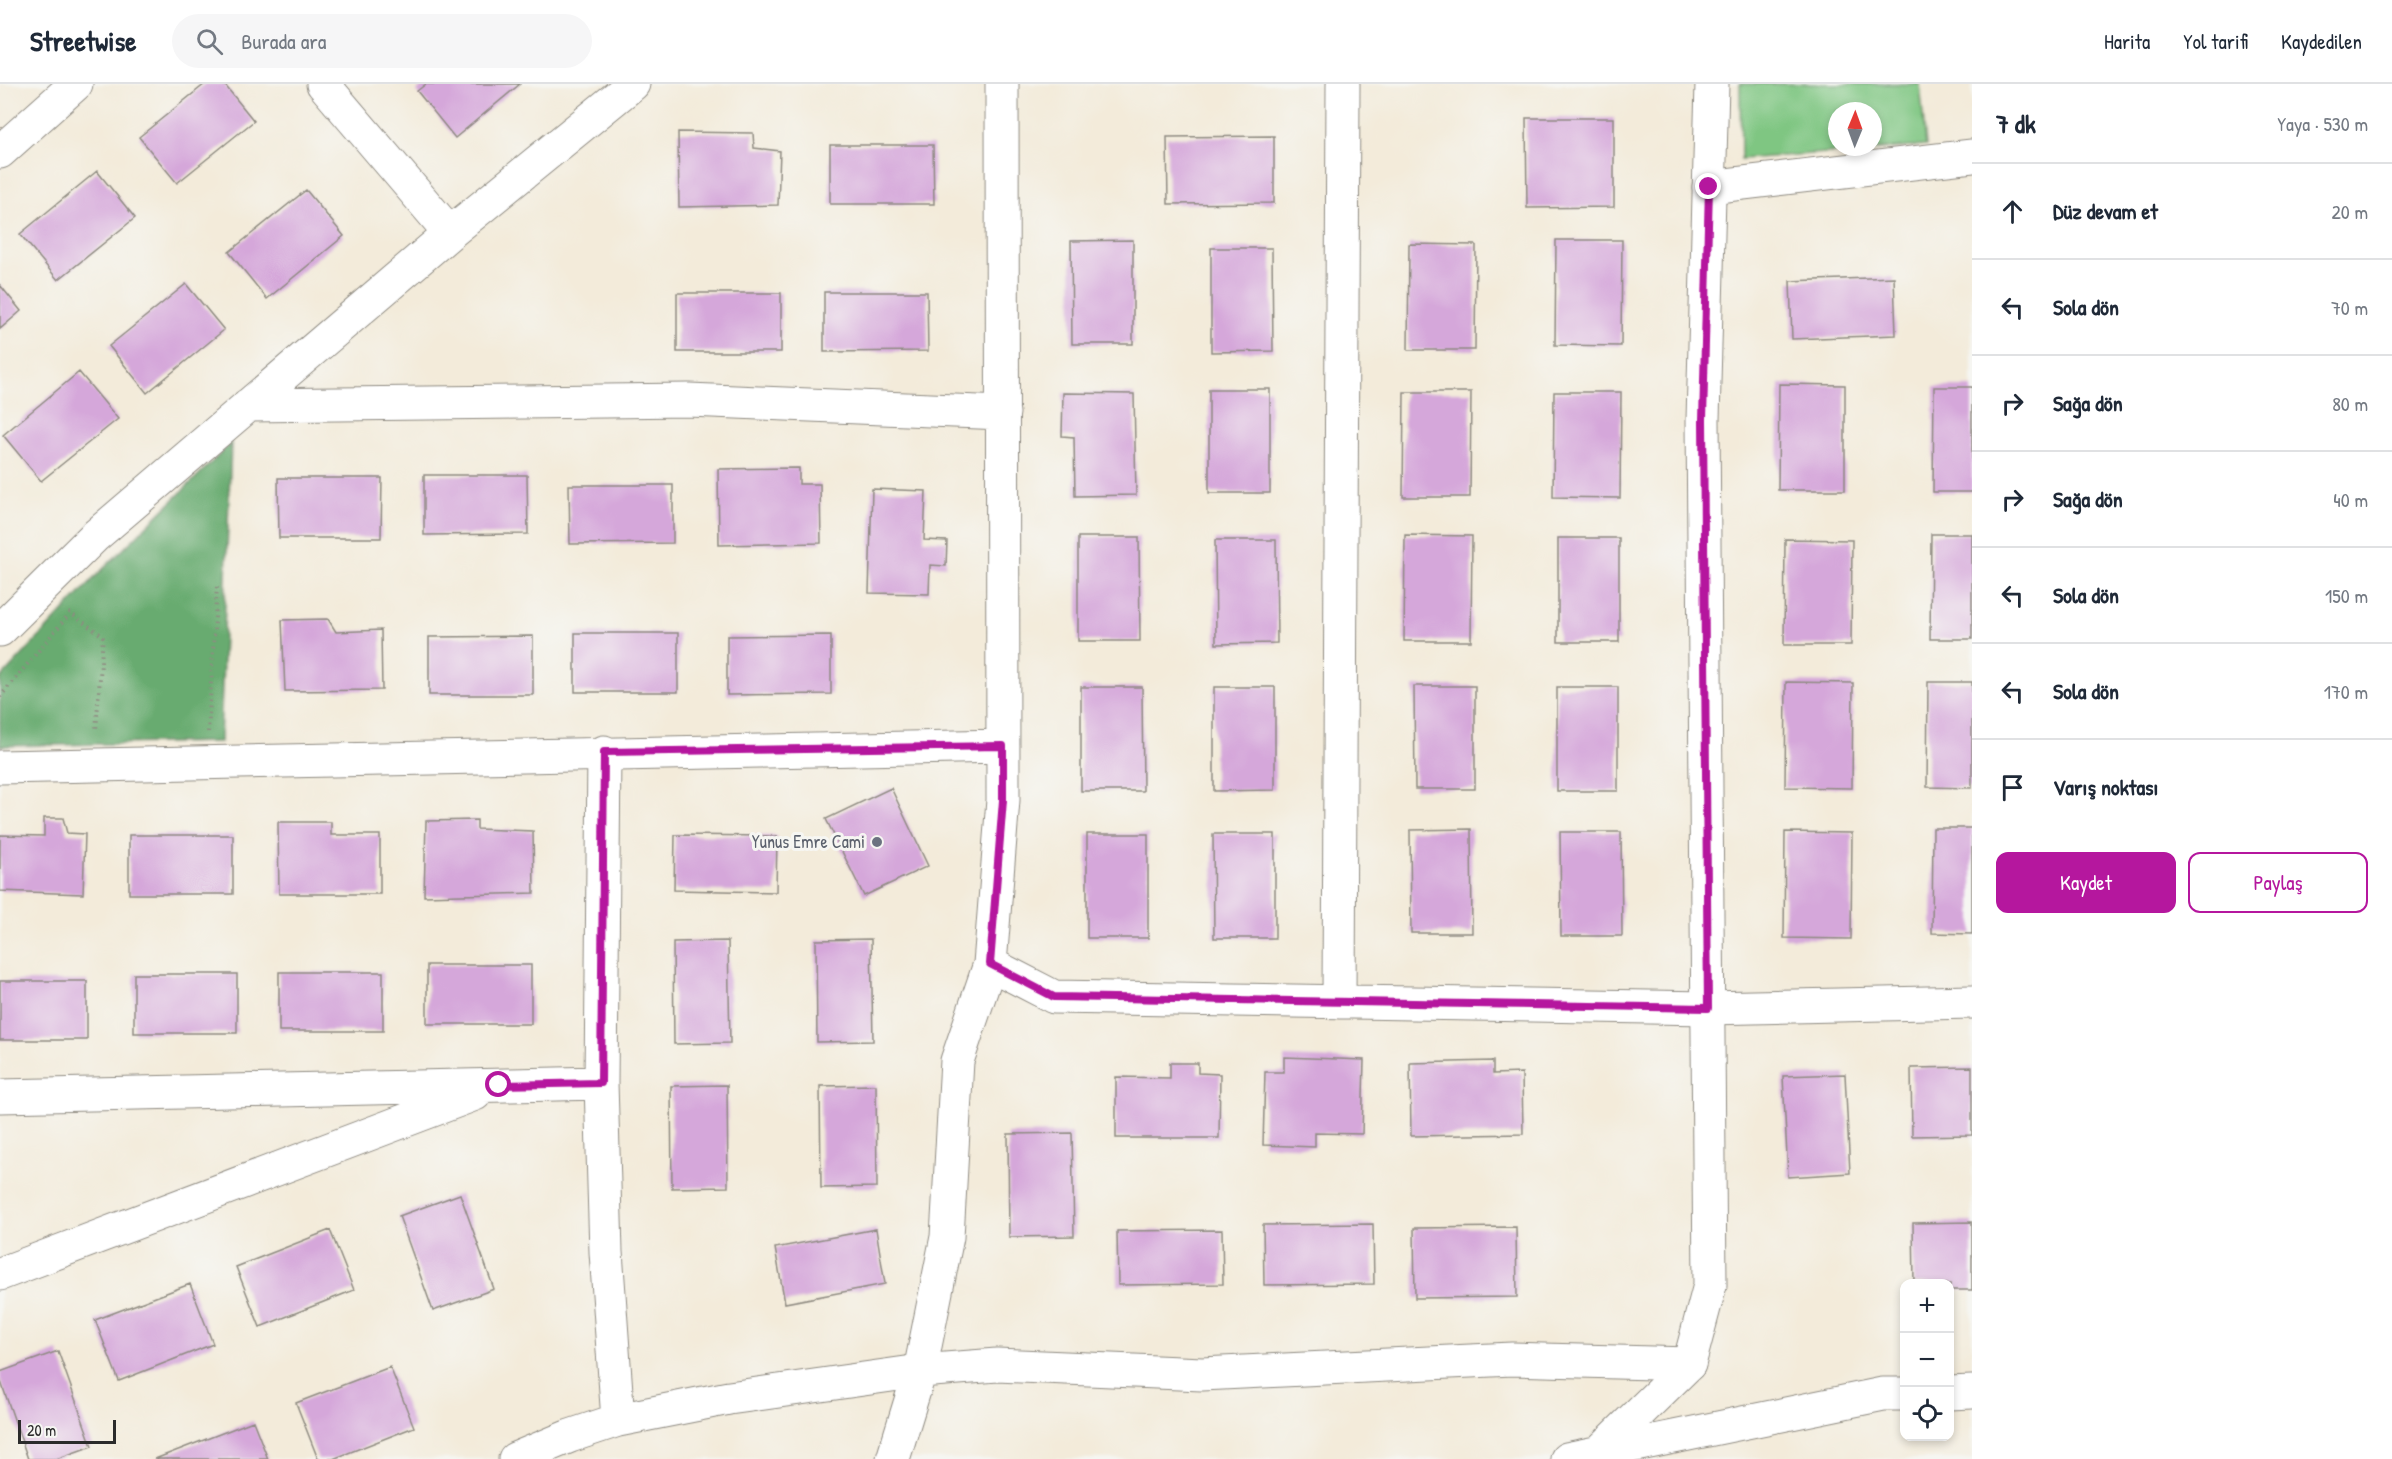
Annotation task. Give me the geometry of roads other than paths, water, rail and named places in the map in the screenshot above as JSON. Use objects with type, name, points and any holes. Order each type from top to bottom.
[{"type":"street","points":[[0,152],[76,84]]},
{"type":"street","points":[[322,84],[450,233]]},
{"type":"street","points":[[0,630],[94,537],[450,233],[633,84]]},
{"type":"street","points":[[893,1459],[920,1371],[946,1237],[957,1061],[990,964],[1003,800],[1002,84]]},
{"type":"street","points":[[1339,1002],[1343,84]]},
{"type":"street","points":[[1582,1456],[1689,1364],[1710,1285],[1703,420],[1712,84]]},
{"type":"street","points":[[1709,187],[1972,156]]},
{"type":"street","points":[[248,405],[689,400],[1003,413]]},
{"type":"street","points":[[0,766],[604,752],[1003,746]]},
{"type":"street","points":[[604,752],[601,1083],[606,1252],[618,1420]]},
{"type":"street","points":[[990,964],[1054,997],[1708,1008],[1972,1002]]},
{"type":"street","points":[[0,1096],[601,1083]]},
{"type":"street","points":[[0,1275],[499,1085]]},
{"type":"street","points":[[515,1459],[570,1436],[618,1420],[729,1398],[920,1371],[997,1365],[1202,1374],[1512,1359],[1689,1364]]},
{"type":"street","points":[[1954,1393],[1972,1392]]},
{"type":"street","points":[[1582,1456],[1883,1394],[1900,1394]]},
{"type":"place","name":"Yunus Emre Cami","points":[[877,842]]}]
